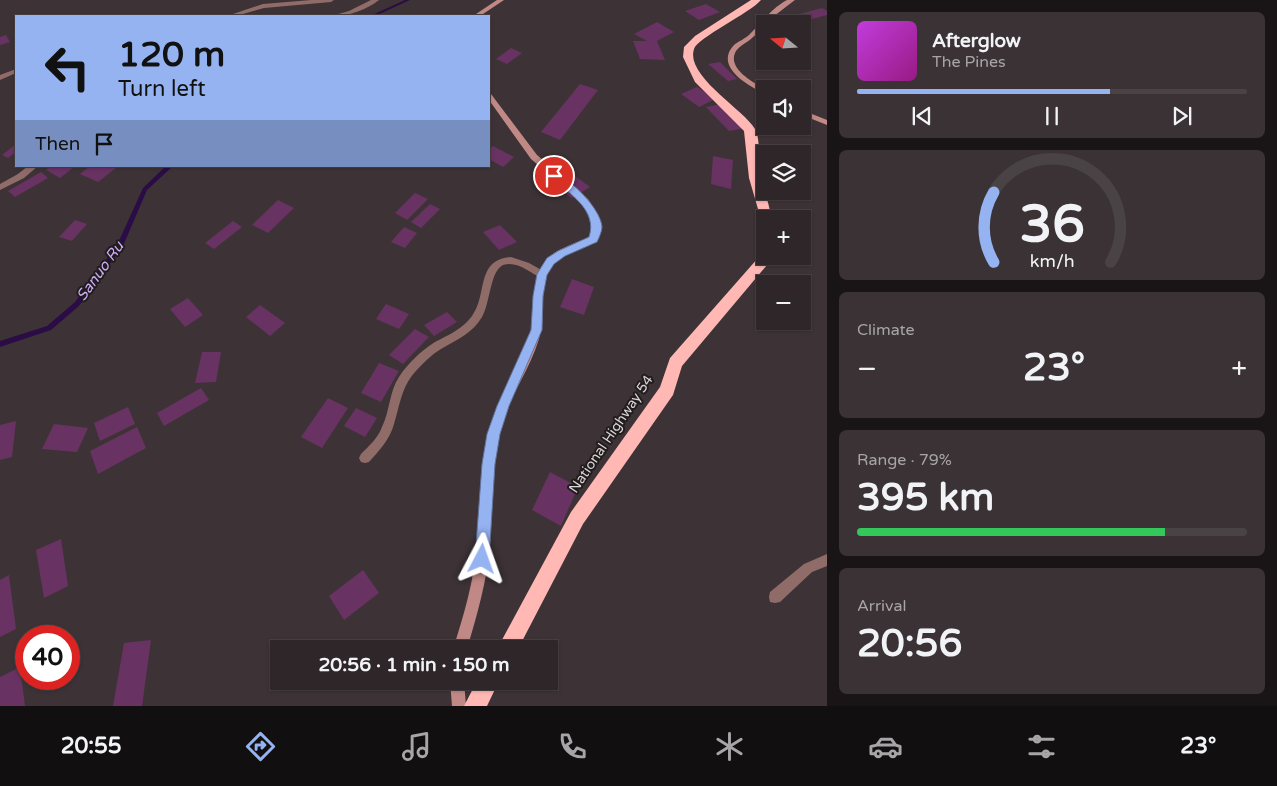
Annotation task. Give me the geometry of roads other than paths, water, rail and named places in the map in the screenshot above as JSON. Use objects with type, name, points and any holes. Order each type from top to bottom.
[{"type":"highway","points":[[757,0],[720,26],[698,38],[689,47],[688,57],[699,80],[750,130],[756,178],[764,210]]},
{"type":"highway","name":"National Highway 54","points":[[512,640],[577,518],[667,390],[675,363],[760,265]]},
{"type":"highway","points":[[474,706],[484,690]]},
{"type":"street","points":[[233,15],[263,6],[331,0]]},
{"type":"street","points":[[338,15],[351,12],[376,0]]},
{"type":"street","points":[[478,15],[501,0]]},
{"type":"street","points":[[756,86],[733,68],[730,61],[732,53],[736,47],[748,40],[768,18],[792,0]]},
{"type":"street","points":[[0,78],[15,71]]},
{"type":"street","points":[[463,640],[474,606],[482,559],[488,464],[493,434],[536,330],[538,296],[542,274],[550,261],[562,253],[593,239],[597,228],[594,215],[585,201],[534,157],[490,96]]},
{"type":"street","points":[[811,116],[827,123]]},
{"type":"street","points":[[0,187],[21,176],[33,167]]},
{"type":"street","points":[[365,458],[382,438],[388,424],[391,407],[405,376],[420,359],[440,344],[457,336],[474,322],[484,307],[488,281],[495,266],[504,261],[515,260],[528,265],[542,274]]},
{"type":"street","points":[[776,597],[808,568],[827,560]]},
{"type":"street","points":[[457,690],[459,706]]},
{"type":"waterway","name":"Sanuo Ru","points":[[374,15],[408,0]]},
{"type":"waterway","name":"Sanuo Ru","points":[[0,344],[49,328],[77,304],[121,244],[145,189],[169,167]]}]
